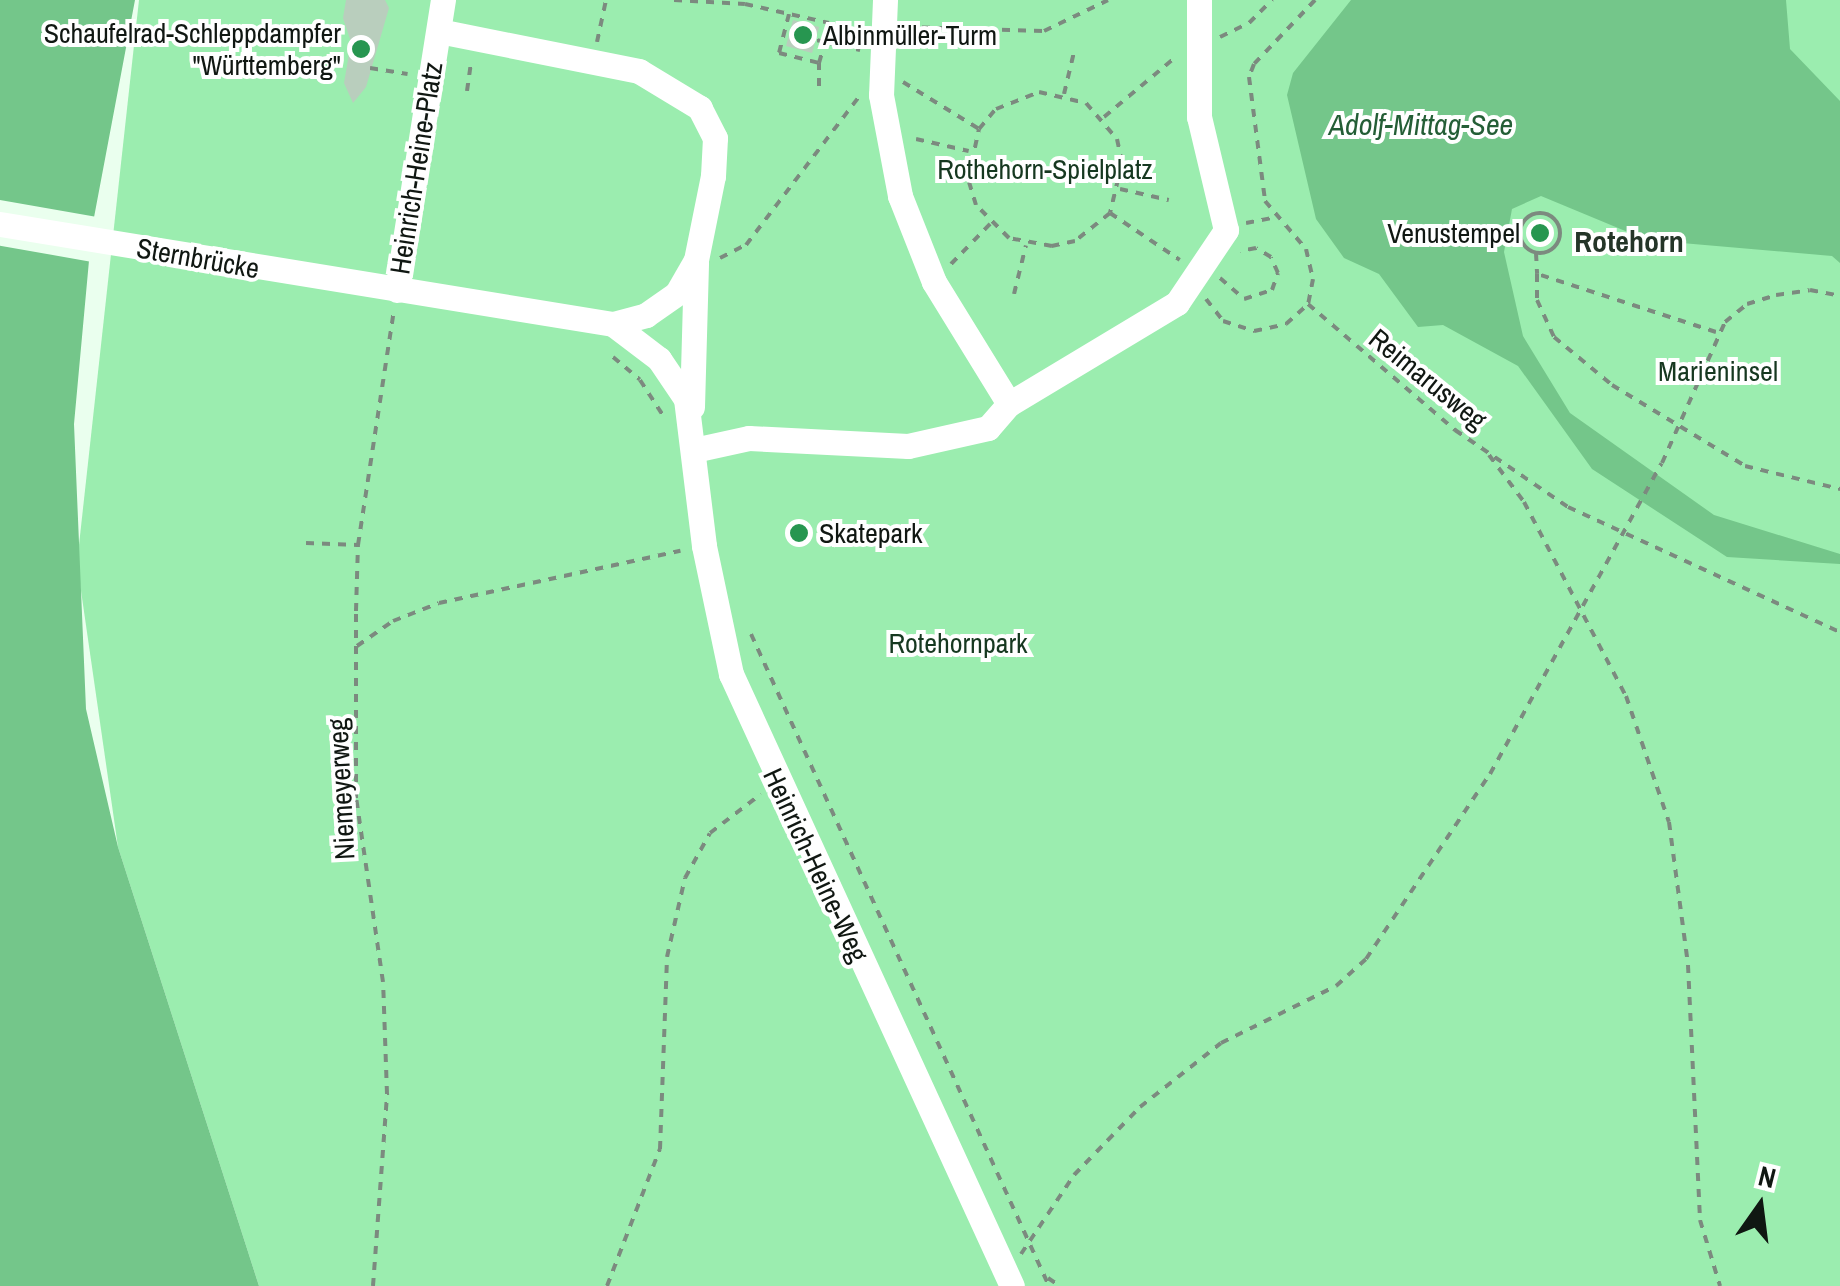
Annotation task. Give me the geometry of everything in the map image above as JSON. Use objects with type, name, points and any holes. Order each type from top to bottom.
[{"type":"street","points":[[438,30],[443,0]]},
{"type":"street","points":[[694,450],[749,438],[908,446],[988,428],[1010,404],[1146,327],[1214,277],[1207,254],[1226,230],[1199,117],[1199,0]]},
{"type":"street","points":[[883,13],[879,61],[892,164],[934,282],[1010,404]]},
{"type":"street","name":"Heinrich-Heine-Platz","points":[[438,30],[475,38],[653,76],[700,108],[709,122],[714,176],[696,260],[677,294],[658,308],[613,324],[397,290],[438,30]]},
{"type":"street","name":"Sternbrücke","points":[[0,224],[397,290]]},
{"type":"street","name":"Heinrich-Heine-Weg","points":[[680,427],[696,260]]},
{"type":"street","name":"Heinrich-Heine-Weg","points":[[613,324],[674,376],[680,427],[694,450],[704,546],[731,674],[780,786],[1021,1281]]},
{"type":"path","points":[[593,61],[606,0]]},
{"type":"path","points":[[674,0],[789,14],[829,23],[819,86]]},
{"type":"path","points":[[883,13],[1044,31],[1108,0]]},
{"type":"path","points":[[1103,118],[1196,39],[1236,32],[1272,0]]},
{"type":"path","points":[[1214,277],[1213,312],[1239,328],[1277,327],[1308,304],[1309,256],[1264,196],[1249,74],[1315,0]]},
{"type":"path","points":[[789,14],[779,54],[820,63]]},
{"type":"path","points":[[467,91],[475,38]]},
{"type":"path","points":[[816,40],[879,61],[979,129]]},
{"type":"path","points":[[1064,94],[1075,48]]},
{"type":"path","points":[[724,259],[746,245],[822,153],[879,61]]},
{"type":"path","points":[[370,68],[408,74]]},
{"type":"path","points":[[1064,94],[1103,118],[1117,139],[1120,188],[1110,213],[1074,241],[1026,244],[990,224],[968,180],[969,151],[979,129],[1016,98],[1064,94]]},
{"type":"path","points":[[916,139],[969,151]]},
{"type":"path","points":[[1120,188],[1168,200]]},
{"type":"path","points":[[1110,213],[1236,294],[1252,300],[1276,282],[1268,254],[1238,252]]},
{"type":"path","points":[[1532,214],[1548,214],[1558,223],[1560,239],[1536,252],[1520,240],[1520,226],[1532,214]]},
{"type":"path","points":[[1255,221],[1276,216]]},
{"type":"path","points":[[934,282],[990,224]]},
{"type":"path","points":[[1014,294],[1026,244]]},
{"type":"path","points":[[1536,252],[1542,318],[1561,344],[1678,431],[1760,472],[1840,489]]},
{"type":"path","points":[[1536,274],[1716,332]]},
{"type":"path","name":"Niemeyerweg","points":[[373,1286],[387,1094],[382,982],[356,798],[358,545],[397,290]]},
{"type":"path","points":[[1060,1286],[1021,1281],[1030,1240],[1074,1175],[1140,1106],[1221,1043],[1336,986],[1366,959],[1490,774],[1662,463],[1716,332],[1758,299],[1810,290],[1840,296]]},
{"type":"path","name":"Reimarusweg","points":[[1308,304],[1486,452],[1620,535],[1840,632]]},
{"type":"path","points":[[613,358],[680,427]]},
{"type":"path","points":[[1486,452],[1524,502],[1626,696],[1670,822],[1688,964],[1700,1220],[1720,1286]]},
{"type":"path","points":[[306,543],[358,545]]},
{"type":"path","points":[[357,646],[393,621],[439,603],[686,550]]},
{"type":"path","name":"Heinrich-Heine-Weg","points":[[751,634],[1030,1240],[1021,1281],[1049,1286]]},
{"type":"path","points":[[607,1286],[660,1148],[667,957],[685,878],[710,833],[746,800],[780,786]]},
{"type":"green space","name":"Rotehornpark","points":[[139,0],[1840,0],[1840,1286],[259,1286],[118,847],[77,563]]},
{"type":"water","points":[[0,0],[135,0],[92,228],[74,424],[86,709],[118,847],[259,1286],[0,1286]]},
{"type":"water","name":"Adolf-Mittag-See","points":[[1351,0],[1786,0],[1790,49],[1840,101],[1840,263],[1832,256],[1647,240],[1541,196],[1512,209],[1504,252],[1523,336],[1570,413],[1714,515],[1840,554],[1840,564],[1727,557],[1592,469],[1518,366],[1443,325],[1418,327],[1379,274],[1344,258],[1316,219],[1287,95],[1293,73]]},
{"type":"pier","points":[[0,200],[98,217],[91,262],[0,246]]},
{"type":"building","name":"Schaufelrad-Schleppdampfer \"Württemberg\"","points":[[346,0],[385,0],[389,8],[366,87],[353,103],[344,83],[351,42],[343,18]]},
{"type":"building","name":"Albinmüller-Turm","points":[[793,20],[819,27],[812,53],[786,46]]},
{"type":"place","name":"Albinmüller-Turm","points":[[803,35]]},
{"type":"place","name":"Schaufelrad-Schleppdampfer \"Württemberg\"","points":[[361,49]]},
{"type":"place","name":"Venustempel","points":[[1540,233]]},
{"type":"place","name":"Skatepark","points":[[799,533]]},
{"type":"district","name":"Rotehorn","points":[[1629,241]]},
{"type":"park label","name":"Rothehorn-Spielplatz","points":[[1045,169]]},
{"type":"park label","name":"Marieninsel","points":[[1718,371]]}]
